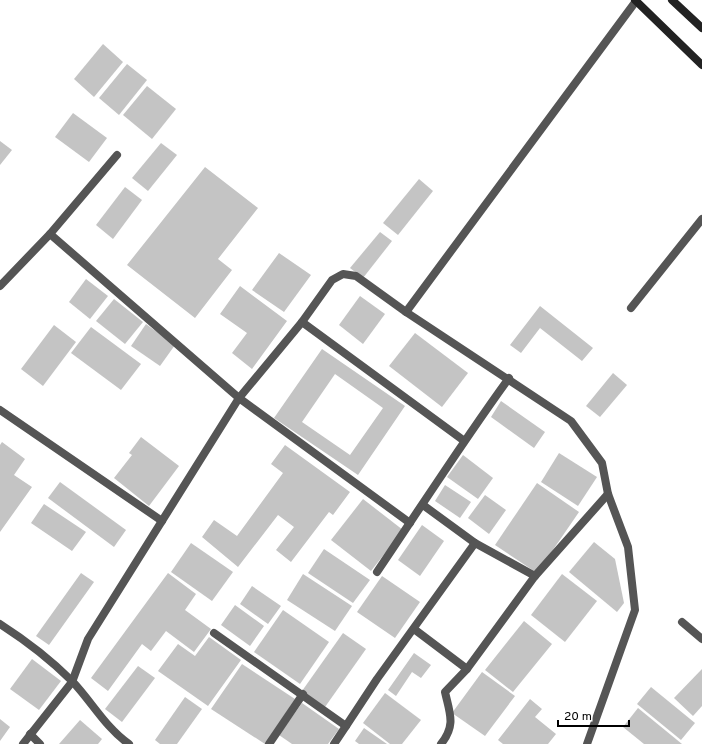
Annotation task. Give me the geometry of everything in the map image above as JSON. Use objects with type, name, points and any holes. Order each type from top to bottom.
[{"type":"main road","points":[[672,0],[702,28]]},
{"type":"main road","points":[[636,1],[702,65]]},
{"type":"street","points":[[406,312],[636,1]]},
{"type":"street","points":[[0,286],[50,234],[117,155]]},
{"type":"street","points":[[631,308],[702,219]]},
{"type":"street","points":[[50,234],[239,398],[410,523]]},
{"type":"street","points":[[23,744],[72,682],[88,639],[239,398],[302,322],[332,280],[343,274],[356,276],[406,312],[509,378],[571,421],[602,463],[608,494],[628,548],[635,610],[587,744]]},
{"type":"street","points":[[302,322],[463,440]]},
{"type":"street","points":[[377,572],[423,505],[463,440],[509,378]]},
{"type":"street","points":[[0,410],[162,521]]},
{"type":"street","points":[[441,744],[448,735],[452,723],[445,692],[467,669],[535,576],[608,494]]},
{"type":"street","points":[[423,505],[475,543],[535,576]]},
{"type":"street","points":[[334,744],[377,679],[475,543]]},
{"type":"street","points":[[682,622],[702,639]]},
{"type":"street","points":[[0,624],[32,646],[72,682],[109,726],[129,744]]},
{"type":"street","points":[[414,629],[467,669]]},
{"type":"street","points":[[214,633],[346,726]]},
{"type":"street","points":[[268,744],[302,694]]},
{"type":"street","points":[[30,734],[40,744]]},
{"type":"building","points":[[103,44],[123,62],[94,97],[74,79]]},
{"type":"building","points":[[127,64],[147,80],[119,115],[99,98]]},
{"type":"building","points":[[147,86],[176,109],[152,139],[123,115]]},
{"type":"building","points":[[73,113],[107,138],[89,162],[55,137]]},
{"type":"building","points":[[0,141],[12,150],[0,165]]},
{"type":"building","points":[[161,143],[177,155],[148,191],[132,178]]},
{"type":"building","points":[[205,167],[258,208],[218,259],[232,270],[195,318],[127,265]]},
{"type":"building","points":[[419,179],[433,191],[398,235],[383,223]]},
{"type":"building","points":[[125,187],[142,200],[113,239],[96,225]]},
{"type":"building","points":[[380,232],[392,241],[363,278],[350,268]]},
{"type":"building","points":[[279,253],[311,275],[284,312],[252,290]]},
{"type":"building","points":[[86,279],[108,296],[90,319],[69,302]]},
{"type":"building","points":[[240,286],[287,321],[252,369],[232,353],[247,333],[220,314]]},
{"type":"building","points":[[360,296],[385,314],[363,344],[339,325]]},
{"type":"building","points":[[114,299],[143,322],[125,344],[96,321]]},
{"type":"building","points":[[540,306],[593,348],[582,361],[540,328],[521,353],[510,345]]},
{"type":"building","points":[[146,324],[175,345],[160,366],[131,346]]},
{"type":"building","points":[[54,325],[76,342],[43,386],[21,369]]},
{"type":"building","points":[[91,327],[141,364],[121,390],[71,353]]},
{"type":"building","points":[[415,333],[468,373],[442,407],[389,366]]},
{"type":"building","points":[[322,349],[405,406],[358,475],[274,418]],"holes":[[[335,374],[383,408],[350,455],[302,422]]]},
{"type":"building","points":[[613,373],[627,385],[600,417],[586,406]]},
{"type":"building","points":[[501,401],[545,432],[534,448],[491,417]]},
{"type":"building","points":[[141,437],[179,466],[149,506],[114,478],[132,455],[129,453]]},
{"type":"building","points":[[2,442],[25,459],[14,475],[32,487],[0,532],[0,445]]},
{"type":"building","points":[[285,445],[350,492],[333,515],[329,512],[291,562],[276,550],[294,527],[278,515],[238,567],[202,537],[214,520],[237,536],[283,473],[271,464]]},
{"type":"building","points":[[559,453],[597,477],[578,506],[541,482]]},
{"type":"building","points":[[463,455],[493,478],[478,499],[447,477]]},
{"type":"building","points":[[60,482],[126,530],[114,547],[48,498]]},
{"type":"building","points":[[537,483],[579,512],[537,573],[495,545]]},
{"type":"building","points":[[445,485],[471,502],[460,518],[435,501]]},
{"type":"building","points":[[485,495],[506,510],[489,534],[468,518]]},
{"type":"building","points":[[363,499],[403,530],[371,571],[331,540]]},
{"type":"building","points":[[44,504],[86,532],[72,551],[31,523]]},
{"type":"building","points":[[422,525],[444,541],[420,576],[398,560]]},
{"type":"building","points":[[594,542],[615,559],[624,603],[617,612],[569,572]]},
{"type":"building","points":[[191,543],[233,572],[212,601],[171,572]]},
{"type":"building","points":[[324,549],[370,580],[353,603],[308,573]]},
{"type":"building","points":[[81,573],[94,582],[49,645],[36,636]]},
{"type":"building","points":[[168,573],[196,594],[185,610],[211,629],[194,652],[166,631],[151,651],[142,644],[108,691],[91,678]]},
{"type":"building","points":[[303,574],[352,606],[335,631],[287,600]]},
{"type":"building","points":[[562,574],[597,601],[565,642],[531,615]]},
{"type":"building","points":[[382,576],[420,602],[395,638],[357,612]]},
{"type":"building","points":[[252,586],[281,606],[268,624],[240,604]]},
{"type":"building","points":[[235,605],[264,626],[250,646],[221,625]]},
{"type":"building","points":[[283,610],[329,642],[300,684],[254,652]]},
{"type":"building","points":[[524,621],[552,644],[513,692],[485,670]]},
{"type":"building","points":[[343,633],[366,649],[325,707],[302,691]]},
{"type":"building","points":[[209,637],[241,660],[208,706],[158,671],[178,644],[195,656]]},
{"type":"building","points":[[414,653],[431,665],[421,678],[412,672],[396,696],[388,690]]},
{"type":"building","points":[[32,659],[61,681],[39,710],[10,689]]},
{"type":"building","points":[[242,664],[295,699],[265,744],[211,709]]},
{"type":"building","points":[[138,666],[155,678],[122,722],[105,709]]},
{"type":"building","points":[[702,669],[702,706],[693,716],[674,698]]},
{"type":"building","points":[[482,672],[515,696],[485,736],[452,713]]},
{"type":"building","points":[[651,687],[695,723],[681,740],[637,704]]},
{"type":"building","points":[[385,693],[421,720],[402,744],[390,744],[363,723]]},
{"type":"building","points":[[185,697],[202,709],[177,744],[160,744],[155,740]]},
{"type":"building","points":[[530,699],[542,709],[535,717],[556,734],[548,744],[503,744],[498,740]]},
{"type":"building","points":[[302,703],[339,729],[328,744],[292,744],[279,735]]},
{"type":"building","points":[[638,708],[682,744],[644,744],[623,727]]},
{"type":"building","points":[[0,719],[10,727],[0,741]]},
{"type":"building","points":[[80,720],[102,739],[98,744],[59,744]]},
{"type":"building","points":[[364,728],[387,744],[359,744],[355,741]]}]
